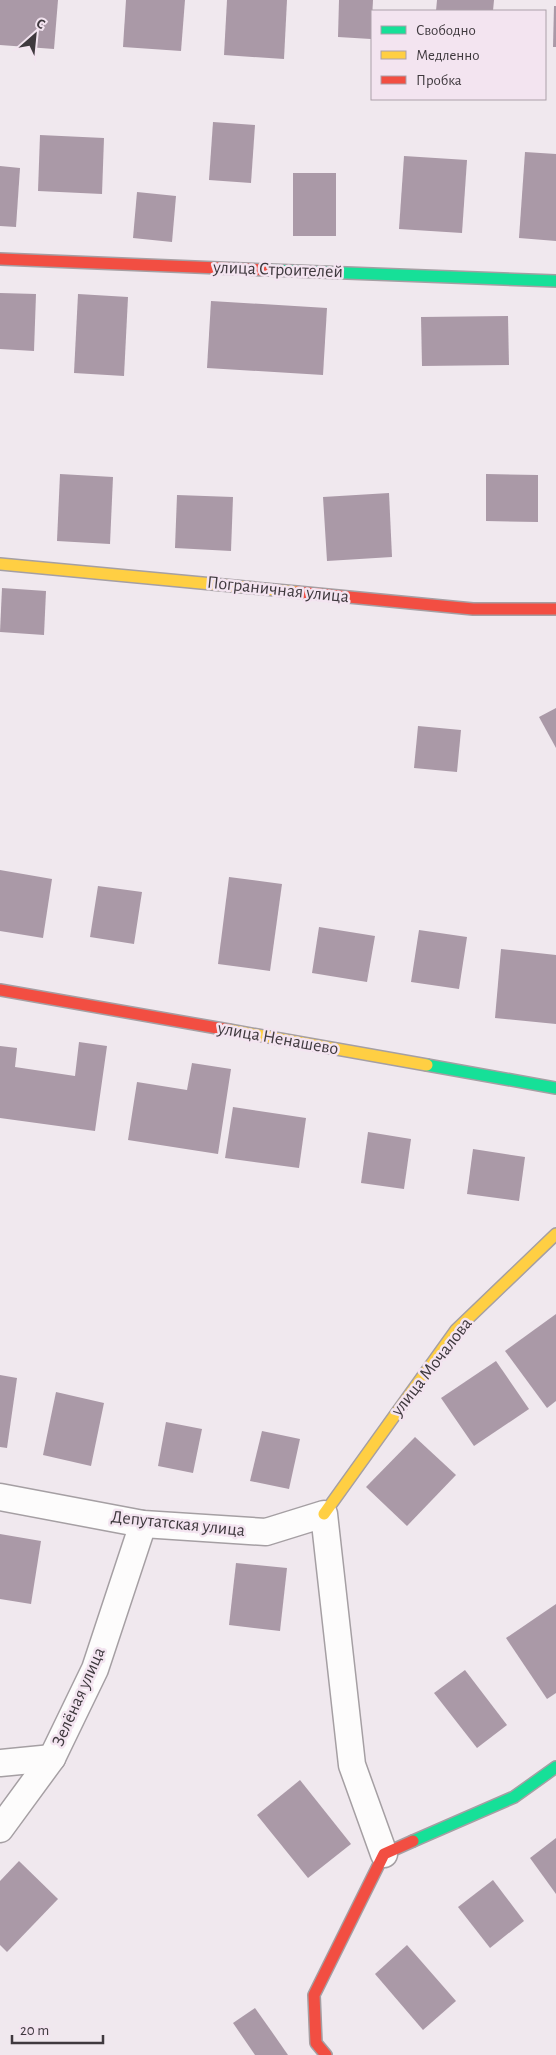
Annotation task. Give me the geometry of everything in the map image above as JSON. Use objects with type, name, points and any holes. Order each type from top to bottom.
[{"type":"street","name":"улица Строителей","points":[[0,259],[556,281]]},
{"type":"street","name":"Пограничная улица","points":[[0,564],[473,609],[556,609]]},
{"type":"street","name":"улица Ненашево","points":[[0,990],[556,1088]]},
{"type":"street","name":"улица Мочалова","points":[[324,1514],[456,1330],[556,1234]]},
{"type":"street","name":"Депутатская улица","points":[[0,1497],[143,1524],[266,1532],[324,1514]]},
{"type":"street","points":[[324,1514],[352,1765],[384,1854]]},
{"type":"street","name":"Зелёная улица","points":[[0,1829],[52,1758],[96,1669],[143,1524]]},
{"type":"street","points":[[0,1763],[52,1758]]},
{"type":"street","points":[[326,2055],[316,2043],[314,1994],[384,1854],[514,1797],[556,1767]]},
{"type":"building","points":[[0,0],[58,0],[54,49],[0,45]]},
{"type":"building","points":[[126,0],[185,0],[181,51],[123,47]]},
{"type":"building","points":[[227,0],[287,0],[284,59],[224,55]]},
{"type":"building","points":[[339,0],[373,0],[371,39],[338,37]]},
{"type":"building","points":[[437,0],[494,0],[493,10],[436,10]]},
{"type":"building","points":[[554,6],[556,6],[556,47],[553,47]]},
{"type":"building","points":[[213,122],[255,125],[251,183],[209,180]]},
{"type":"building","points":[[40,135],[104,138],[102,194],[38,191]]},
{"type":"building","points":[[525,152],[556,154],[556,241],[519,238]]},
{"type":"building","points":[[404,156],[467,160],[462,233],[399,229]]},
{"type":"building","points":[[0,166],[20,168],[16,227],[0,226]]},
{"type":"building","points":[[293,173],[336,173],[336,236],[293,236]]},
{"type":"building","points":[[137,192],[176,196],[172,242],[133,238]]},
{"type":"building","points":[[0,293],[36,294],[34,351],[0,349]]},
{"type":"building","points":[[78,294],[128,297],[124,376],[74,373]]},
{"type":"building","points":[[211,301],[327,308],[323,375],[207,368]]},
{"type":"building","points":[[508,316],[509,365],[422,366],[421,317]]},
{"type":"building","points":[[60,474],[113,477],[110,544],[57,541]]},
{"type":"building","points":[[486,474],[538,475],[538,522],[486,521]]},
{"type":"building","points":[[389,493],[392,557],[327,561],[323,497]]},
{"type":"building","points":[[177,495],[233,497],[231,551],[175,548]]},
{"type":"building","points":[[2,588],[46,591],[44,635],[0,632]]},
{"type":"building","points":[[556,708],[556,748],[539,717]]},
{"type":"building","points":[[418,726],[461,730],[457,772],[414,768]]},
{"type":"building","points":[[0,870],[52,879],[43,938],[0,931]]},
{"type":"building","points":[[229,877],[282,884],[270,971],[218,964]]},
{"type":"building","points":[[98,886],[142,892],[134,944],[90,937]]},
{"type":"building","points":[[319,927],[375,936],[367,982],[312,973]]},
{"type":"building","points":[[419,930],[467,937],[459,989],[411,982]]},
{"type":"building","points":[[501,949],[556,955],[556,1024],[495,1018]]},
{"type":"building","points":[[79,1042],[107,1046],[95,1131],[0,1118],[0,1046],[17,1048],[15,1067],[75,1076]]},
{"type":"building","points":[[192,1063],[231,1069],[218,1154],[128,1140],[137,1082],[187,1090]]},
{"type":"building","points":[[233,1107],[306,1118],[299,1168],[225,1158]]},
{"type":"building","points":[[368,1132],[411,1139],[404,1189],[361,1183]]},
{"type":"building","points":[[473,1149],[525,1157],[519,1201],[467,1194]]},
{"type":"building","points":[[556,1314],[556,1401],[547,1408],[505,1351]]},
{"type":"building","points":[[496,1361],[529,1409],[474,1446],[441,1398]]},
{"type":"building","points":[[0,1375],[17,1378],[7,1448],[0,1447]]},
{"type":"building","points":[[56,1392],[104,1403],[91,1466],[43,1455]]},
{"type":"building","points":[[166,1422],[202,1429],[193,1473],[158,1466]]},
{"type":"building","points":[[262,1431],[300,1439],[289,1489],[250,1481]]},
{"type":"building","points":[[415,1437],[456,1475],[407,1526],[366,1487]]},
{"type":"building","points":[[0,1534],[41,1541],[31,1604],[0,1599]]},
{"type":"building","points":[[236,1563],[287,1568],[280,1631],[229,1625]]},
{"type":"building","points":[[556,1604],[556,1693],[547,1699],[506,1638]]},
{"type":"building","points":[[465,1670],[507,1725],[477,1748],[434,1693]]},
{"type":"building","points":[[300,1780],[351,1844],[308,1878],[257,1815]]},
{"type":"building","points":[[556,1838],[556,1894],[530,1858]]},
{"type":"building","points":[[19,1861],[58,1899],[7,1952],[0,1945],[0,1881]]},
{"type":"building","points":[[493,1880],[524,1921],[490,1948],[458,1907]]},
{"type":"building","points":[[407,1945],[456,2001],[423,2030],[375,1974]]},
{"type":"building","points":[[255,2008],[288,2055],[255,2055],[233,2023]]},
{"type":"traffic: fast","points":[[269,270],[556,281]]},
{"type":"traffic: fast","points":[[427,1065],[556,1088]]},
{"type":"traffic: fast","points":[[413,1841],[514,1797],[556,1767]]},
{"type":"traffic: slow","points":[[0,564],[297,592]]},
{"type":"traffic: slow","points":[[229,1030],[427,1065]]},
{"type":"traffic: slow","points":[[324,1514],[456,1330],[556,1234]]},
{"type":"traffic: jam","points":[[0,259],[269,270]]},
{"type":"traffic: jam","points":[[297,592],[473,609],[556,609]]},
{"type":"traffic: jam","points":[[0,990],[229,1030]]},
{"type":"traffic: jam","points":[[326,2055],[316,2043],[314,1995],[384,1854],[413,1841]]}]
